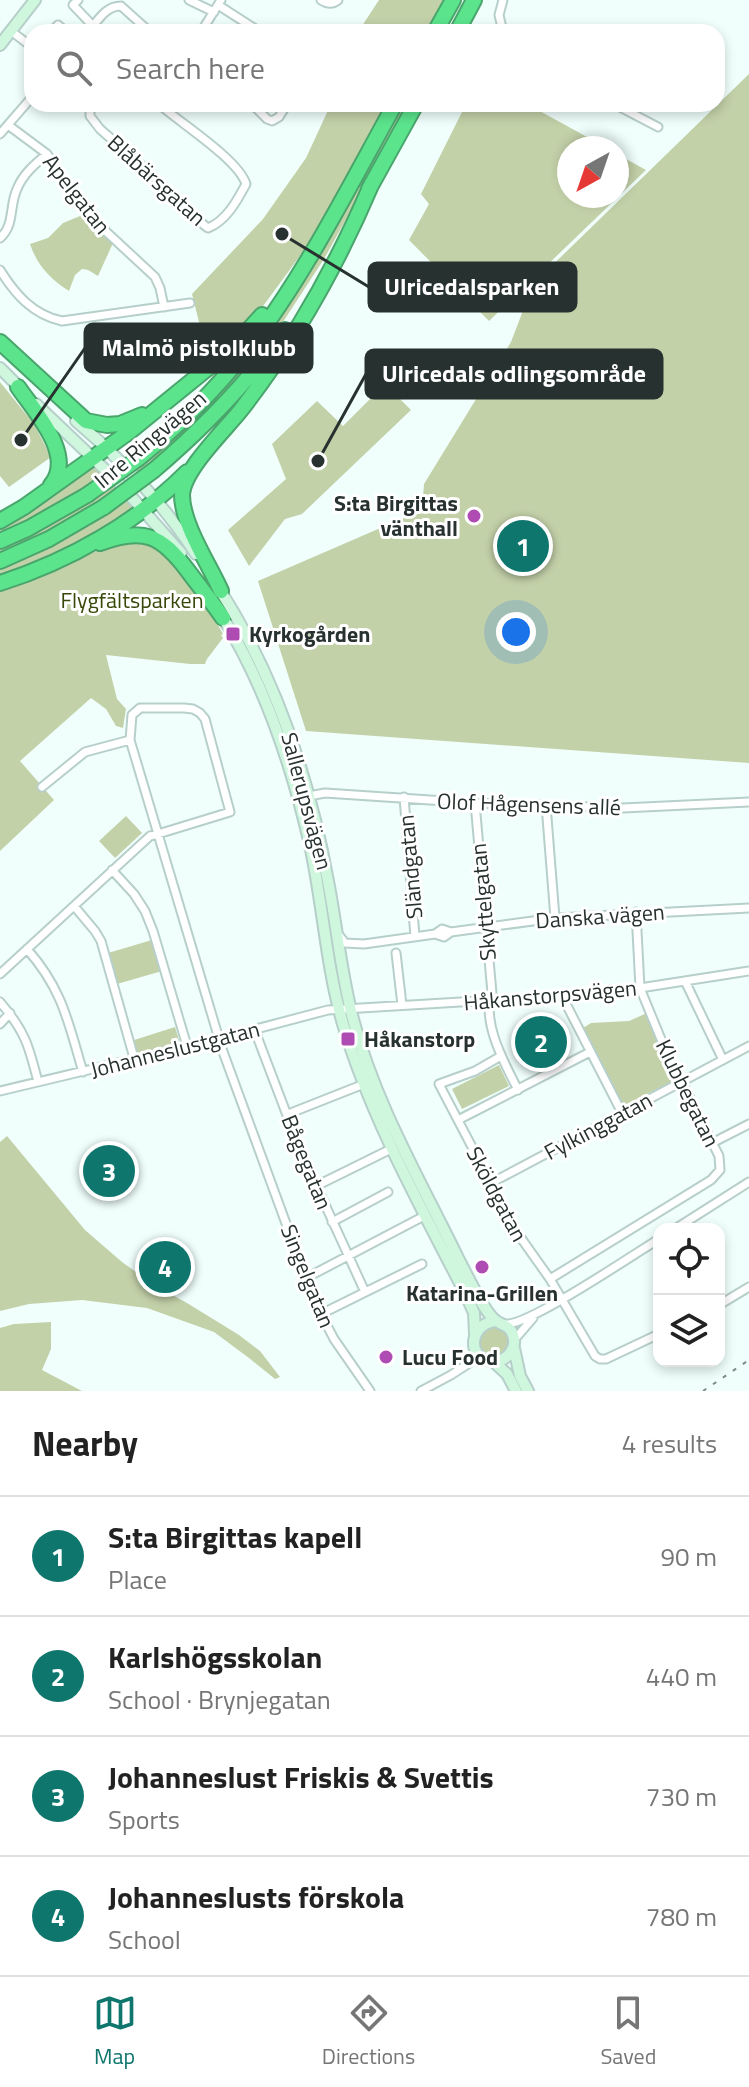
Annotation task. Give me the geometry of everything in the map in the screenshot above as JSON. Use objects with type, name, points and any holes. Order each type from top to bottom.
[{"type":"highway","points":[[440,24],[453,0]]},
{"type":"highway","points":[[461,24],[474,0]]},
{"type":"highway","name":"Inre Ringvägen","points":[[0,541],[87,495],[139,458],[193,410],[246,351],[273,313],[390,112]]},
{"type":"highway","name":"Inre Ringvägen","points":[[0,561],[49,539],[104,507],[154,470],[213,417],[271,349],[327,263],[412,112]]},
{"type":"highway","points":[[221,591],[188,525],[182,495],[185,481],[258,388],[294,332],[354,225],[372,183]]},
{"type":"highway","points":[[0,521],[94,457],[199,376],[248,332],[315,244]]},
{"type":"highway","points":[[0,342],[86,421],[120,424],[163,404]]},
{"type":"highway","points":[[18,387],[49,434],[59,458],[56,480],[39,497]]},
{"type":"highway","points":[[77,552],[156,500],[203,455]]},
{"type":"highway","points":[[0,583],[77,552],[125,536],[139,535],[168,547],[223,618]]},
{"type":"main road","points":[[0,45],[35,0]]},
{"type":"main road","name":"Sallerupsvägen","points":[[0,349],[107,447],[156,500],[221,591],[257,653],[299,758],[309,796],[337,932],[345,1009],[401,1143],[471,1284],[513,1334],[520,1376],[528,1391]]},
{"type":"main road","name":"Sallerupsvägen","points":[[0,368],[94,457],[184,558],[223,618],[258,684],[276,727],[310,844],[319,899],[364,1084],[391,1149],[474,1313],[475,1349],[507,1374],[516,1391]]},
{"type":"main road","points":[[319,899],[326,912],[334,948],[340,952]]},
{"type":"main road","points":[[475,1339],[484,1324],[500,1322]]},
{"type":"main road","points":[[488,1360],[508,1356],[514,1345]]},
{"type":"street","points":[[78,0],[73,5],[87,24]]},
{"type":"street","points":[[189,0],[218,6],[247,24]]},
{"type":"street","points":[[321,0],[326,3],[338,0]]},
{"type":"street","points":[[501,24],[499,15],[503,0]]},
{"type":"street","points":[[95,24],[107,9],[115,6],[121,6],[141,24]]},
{"type":"street","points":[[206,24],[218,6]]},
{"type":"street","points":[[11,31],[24,41]]},
{"type":"street","points":[[0,134],[24,106]]},
{"type":"street","name":"Blåbärsgatan","points":[[90,112],[100,129],[204,225],[212,227],[229,212],[246,184],[243,176],[212,145],[169,112]]},
{"type":"street","points":[[260,112],[272,121],[282,112]]},
{"type":"street","points":[[629,112],[658,127]]},
{"type":"street","name":"Apelgatan","points":[[8,125],[47,154],[99,225],[155,277],[164,307]]},
{"type":"street","points":[[0,238],[10,226],[14,197],[22,179],[47,154]]},
{"type":"street","points":[[0,270],[21,298],[53,319],[72,320],[190,303]]},
{"type":"street","points":[[0,974],[150,836],[230,812],[205,719],[193,709],[140,708],[132,715],[130,740],[85,752],[42,787]]},
{"type":"street","name":"Singelgatan","points":[[130,740],[218,1039],[259,1153],[321,1314],[334,1339],[370,1391]]},
{"type":"street","name":"Olof Hågensens allé","points":[[309,796],[325,793],[475,803],[623,808],[749,802]]},
{"type":"street","name":"Sländgatan","points":[[404,797],[415,937]]},
{"type":"street","name":"Skyttelgatan","points":[[475,803],[492,993],[489,1000],[492,1031],[518,1090]]},
{"type":"street","points":[[546,805],[555,918]]},
{"type":"street","points":[[112,870],[145,911],[187,1046]]},
{"type":"street","points":[[74,906],[101,941],[134,1058]]},
{"type":"street","name":"Danska vägen","points":[[340,952],[364,944],[435,934],[442,929],[451,932],[555,918],[636,912],[749,908]]},
{"type":"street","name":"Klubbegatan","points":[[550,1279],[715,1178],[720,1170],[720,1161],[712,1143],[645,1005],[640,988],[636,912]]},
{"type":"street","points":[[337,932],[345,943],[364,944]]},
{"type":"street","points":[[27,949],[44,968],[62,1001],[83,1072]]},
{"type":"street","points":[[396,953],[402,1005]]},
{"type":"street","name":"Håkanstorpsvägen","points":[[345,1009],[562,996],[640,988],[749,971]]},
{"type":"street","points":[[685,981],[723,1060]]},
{"type":"street","points":[[562,996],[622,1113]]},
{"type":"street","points":[[0,1002],[28,1044],[38,1082]]},
{"type":"street","name":"Johanneslustgatan","points":[[0,1091],[325,1011],[345,1009]]},
{"type":"street","points":[[0,1024],[10,1013]]},
{"type":"street","name":"Bågegatan","points":[[256,1029],[301,1152],[365,1292]]},
{"type":"street","name":"Fylkinggatan","points":[[491,1183],[749,1046]]},
{"type":"street","points":[[458,1120],[590,1052]]},
{"type":"street","name":"Sköldgatan","points":[[501,1056],[475,1071],[439,1084],[516,1231],[550,1279],[595,1356],[606,1359],[653,1337]]},
{"type":"street","points":[[288,1114],[364,1084]]},
{"type":"street","points":[[712,1143],[749,1124]]},
{"type":"street","points":[[316,1186],[391,1149]]},
{"type":"street","points":[[684,1223],[749,1182]]},
{"type":"street","points":[[332,1222],[388,1192]]},
{"type":"street","points":[[306,1278],[426,1215]]},
{"type":"street","points":[[500,1322],[513,1325],[562,1299],[653,1243]]},
{"type":"street","points":[[321,1314],[422,1264]]},
{"type":"street","points":[[725,1301],[749,1287]]},
{"type":"street","points":[[514,1345],[518,1334],[540,1311]]},
{"type":"street","points":[[451,1375],[472,1352],[475,1339]]},
{"type":"street","points":[[421,1391],[477,1358],[488,1360]]},
{"type":"green space","points":[[379,0],[445,0],[432,24],[363,24]]},
{"type":"green space","points":[[749,74],[749,763],[306,731],[258,581],[422,510],[424,484],[511,342],[533,284],[611,208],[629,208],[629,191],[710,112],[725,112],[725,97]]},
{"type":"green space","points":[[327,112],[382,112],[305,249],[250,324],[216,352],[204,342],[192,294],[263,219],[306,158]]},
{"type":"green space","points":[[395,112],[406,112],[324,259],[264,351],[257,345]]},
{"type":"green space","points":[[462,112],[542,112],[585,136],[557,136],[557,208],[606,208],[489,321],[409,240],[429,204],[421,194]]},
{"type":"green space","points":[[629,161],[646,170],[629,186]]},
{"type":"green space","points":[[85,214],[113,243],[98,276],[82,269],[75,275],[69,291],[45,271],[30,244],[48,238],[63,223]]},
{"type":"green space","points":[[253,349],[261,355],[225,396],[140,474],[133,468]]},
{"type":"green space","points":[[0,382],[34,424],[51,457],[9,487],[0,476]]},
{"type":"green space","points":[[385,384],[411,410],[302,514],[285,519],[249,566],[228,530],[286,479],[272,444],[317,401],[343,426]]},
{"type":"green space","points":[[91,465],[104,477],[42,515],[0,535],[0,525]]},
{"type":"green space","points":[[111,485],[118,492],[59,528],[0,556],[0,546]]},
{"type":"green space","points":[[125,499],[135,510],[101,533],[0,580],[0,567]]},
{"type":"green space","name":"Flygfältsparken","points":[[134,540],[163,549],[205,601],[223,638],[205,664],[106,655],[117,699],[126,709],[123,728],[116,726],[106,709],[91,698],[20,761],[54,800],[0,851],[0,589]]},
{"type":"green space","points":[[126,816],[142,833],[115,858],[99,841]]},
{"type":"green space","points":[[152,940],[162,971],[117,984],[108,953]]},
{"type":"green space","points":[[647,1013],[677,1079],[621,1107],[583,1028],[591,1023],[629,1021]]},
{"type":"green space","points":[[175,1027],[180,1043],[136,1056],[131,1041]]},
{"type":"green space","points":[[499,1065],[509,1086],[462,1109],[452,1089]]},
{"type":"green space","points":[[7,1136],[85,1230],[154,1285],[239,1335],[260,1351],[280,1377],[275,1379],[214,1332],[147,1308],[82,1300],[29,1304],[0,1311],[0,1142]]},
{"type":"green space","points":[[51,1322],[51,1349],[42,1370],[82,1391],[0,1391],[0,1328]]},
{"type":"green space","points":[[500,1325],[511,1337],[506,1352],[491,1355],[482,1350],[480,1339],[489,1326]]},
{"type":"railway","points":[[703,1391],[749,1360]]},
{"type":"place","name":"Ulricedalsparken","points":[[282,234]]},
{"type":"place","name":"Malmö pistolklubb","points":[[21,440]]},
{"type":"place","name":"Ulricedals odlingsområde","points":[[318,461]]},
{"type":"place","name":"S:ta Birgittas vänthall","points":[[474,516]]},
{"type":"place","name":"S:ta Birgittas kapell","points":[[523,546]]},
{"type":"place","name":"Kyrkogården","points":[[233,634]]},
{"type":"place","name":"Håkanstorp","points":[[348,1039]]},
{"type":"place","name":"Karlshögsskolan","points":[[541,1042]]},
{"type":"place","name":"Johanneslust Friskis & Svettis","points":[[109,1171]]},
{"type":"place","name":"Johanneslusts förskola","points":[[165,1267]]},
{"type":"place","name":"Katarina-Grillen","points":[[482,1267]]},
{"type":"place","name":"Lucu Food","points":[[386,1357]]}]
